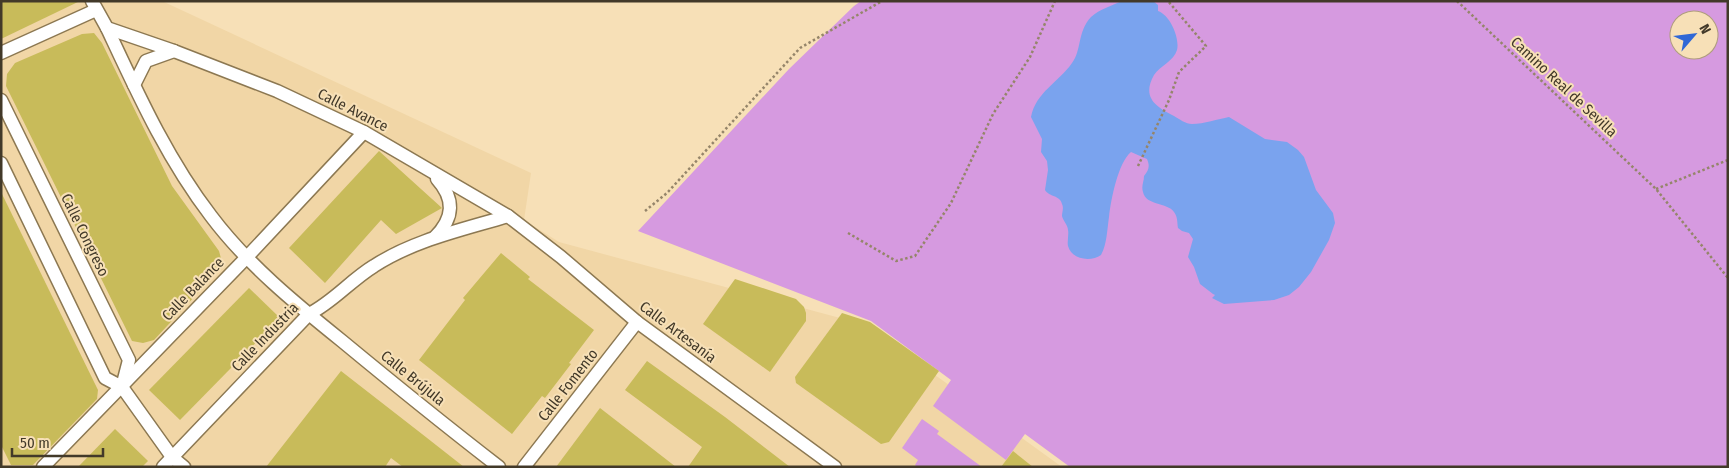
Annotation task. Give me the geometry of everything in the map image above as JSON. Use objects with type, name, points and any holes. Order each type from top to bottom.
[{"type":"street","points":[[1,53],[94,6],[108,28],[170,154],[206,209],[247,257],[308,314]]},
{"type":"street","name":"Calle Avance","points":[[108,28],[174,51],[277,91],[364,132],[508,216]]},
{"type":"street","points":[[134,84],[146,61],[174,51]]},
{"type":"street","name":"Calle Congreso","points":[[1,100],[128,360],[122,387]]},
{"type":"street","name":"Calle Balance","points":[[42,467],[247,257],[364,132]]},
{"type":"street","points":[[1,163],[105,378],[122,387],[172,457],[184,467]]},
{"type":"street","points":[[430,171],[447,190],[451,207],[446,226],[433,239]]},
{"type":"street","name":"Calle Industria","points":[[163,467],[308,314],[320,308],[373,266],[420,242],[508,216]]},
{"type":"street","name":"Calle Artesanía","points":[[508,216],[561,257],[637,322],[835,467]]},
{"type":"street","name":"Calle Brújula","points":[[308,314],[498,467]]},
{"type":"street","name":"Calle Fomento","points":[[524,467],[637,322]]},
{"type":"path","points":[[645,211],[667,194],[800,48],[882,1]]},
{"type":"path","points":[[848,233],[896,261],[916,256],[951,203],[993,114],[1030,57],[1055,1]]},
{"type":"path","points":[[1138,166],[1169,100],[1179,72],[1206,46],[1168,1]]},
{"type":"path","name":"Camino Real de Sevilla","points":[[1457,1],[1656,189],[1728,278]]},
{"type":"path","points":[[1656,189],[1728,160]]},
{"type":"shaded area","points":[[1,1],[162,1],[531,173],[524,220],[559,242],[866,325],[1062,467],[1,467]]},
{"type":"shaded area","points":[[861,1],[1728,1],[1728,467],[1070,467],[1025,434],[1006,460],[933,406],[951,380],[871,321],[638,231],[789,69]]},
{"type":"shaded area","points":[[922,419],[939,431],[937,434],[982,467],[917,467],[915,465],[918,460],[902,448]]},
{"type":"water","points":[[1122,1],[1153,1],[1158,5],[1158,11],[1170,22],[1175,33],[1178,45],[1175,54],[1154,75],[1150,83],[1150,96],[1157,105],[1180,120],[1190,124],[1229,117],[1265,139],[1287,142],[1304,157],[1316,190],[1333,213],[1335,223],[1329,240],[1311,272],[1299,287],[1289,295],[1274,300],[1224,304],[1212,298],[1215,295],[1200,284],[1188,257],[1193,239],[1189,233],[1178,228],[1176,216],[1171,209],[1148,200],[1145,196],[1142,186],[1148,168],[1148,161],[1131,152],[1122,164],[1116,182],[1111,201],[1106,242],[1101,255],[1087,259],[1078,257],[1070,251],[1068,246],[1068,228],[1062,216],[1063,207],[1061,201],[1045,190],[1048,170],[1047,161],[1041,152],[1042,139],[1031,117],[1042,94],[1075,58],[1081,35],[1091,17]]},
{"type":"building","points":[[1,1],[80,1],[1,39]]},
{"type":"building","points":[[94,33],[102,43],[172,186],[219,251],[223,266],[154,340],[143,343],[132,341],[6,86],[7,74],[15,63],[82,34]]},
{"type":"building","points":[[379,151],[442,208],[396,234],[381,220],[325,283],[289,248]]},
{"type":"building","points":[[1,192],[98,390],[97,399],[33,465],[11,465],[1,445]]},
{"type":"building","points":[[501,253],[530,277],[528,279],[594,330],[545,398],[542,396],[512,434],[419,360],[465,300],[463,298]]},
{"type":"building","points":[[735,279],[796,299],[804,307],[806,321],[770,372],[703,324]]},
{"type":"building","points":[[249,288],[280,318],[180,420],[149,390]]},
{"type":"building","points":[[842,313],[870,322],[939,371],[889,442],[881,444],[796,383],[795,377]]},
{"type":"building","points":[[647,361],[790,467],[688,467],[702,447],[625,390]]},
{"type":"building","points":[[341,371],[464,467],[403,467],[391,458],[385,467],[266,467]]},
{"type":"building","points":[[600,408],[676,467],[556,467]]},
{"type":"building","points":[[115,429],[148,461],[142,467],[78,467]]},
{"type":"building","points":[[1013,451],[1033,467],[1001,467]]}]
